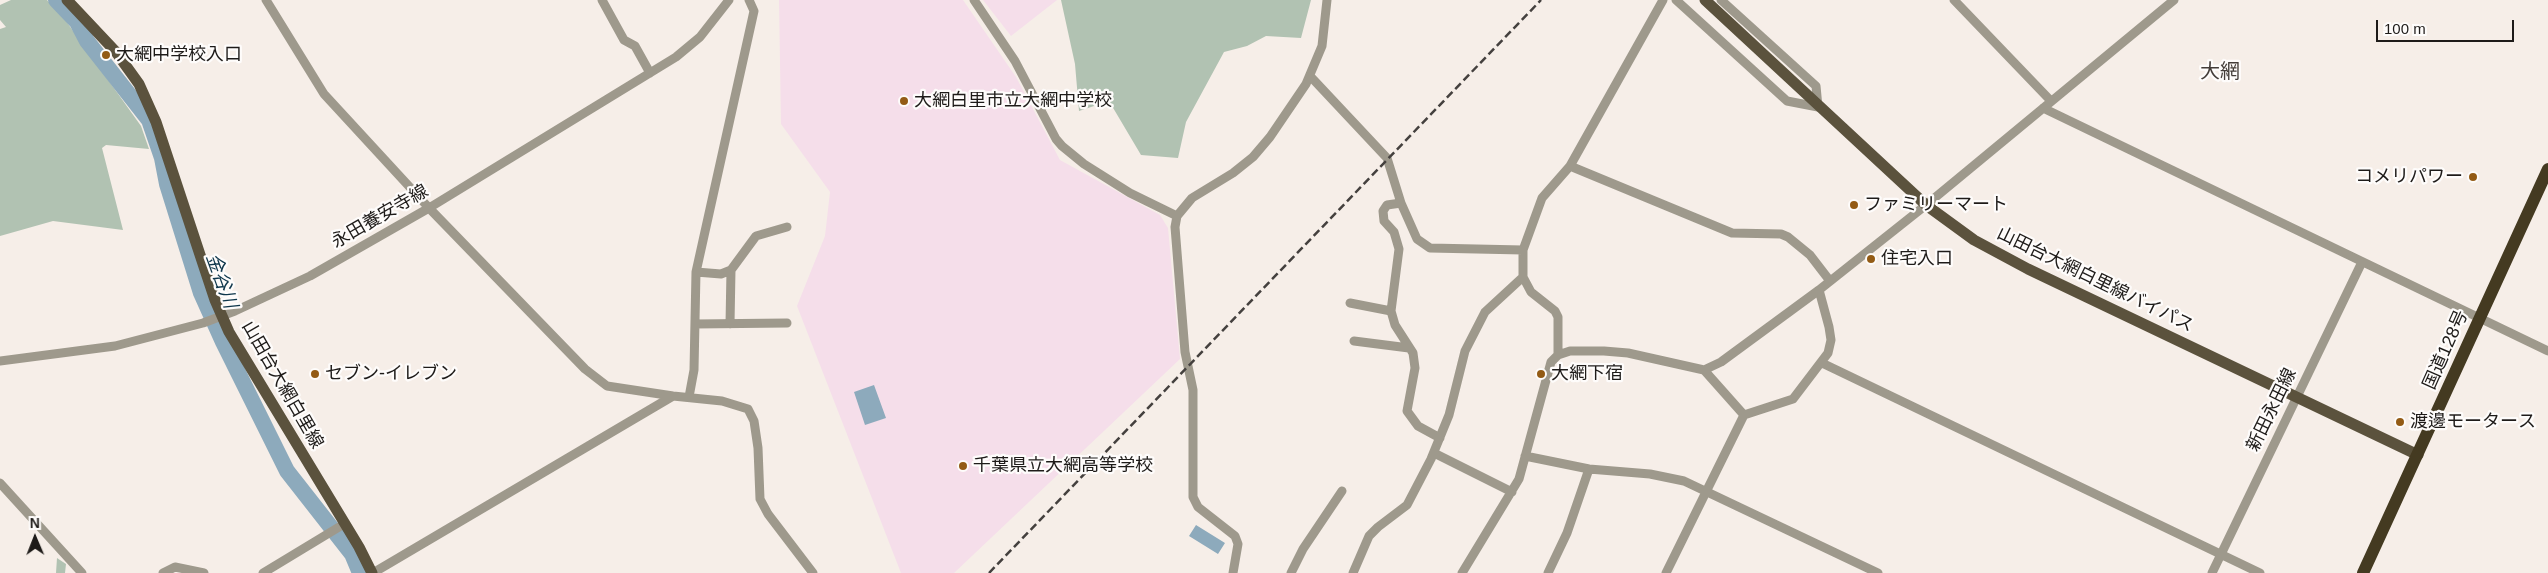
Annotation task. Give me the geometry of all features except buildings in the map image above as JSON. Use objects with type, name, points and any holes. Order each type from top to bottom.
[{"type":"highway","name":"国道128号","points":[[2363,573],[2548,169]]},
{"type":"main road","name":"山田台大網白里線","points":[[67,0],[116,52],[139,84],[165,148],[222,317],[372,573]]},
{"type":"main road","name":"山田台大網白里線バイパス","points":[[1705,0],[1818,107],[1926,205],[1974,240],[2028,269],[2418,455]]},
{"type":"street","points":[[266,0],[324,94],[429,208],[592,375],[607,386],[727,402],[748,409],[754,420],[758,448],[760,499],[768,514],[813,573]]},
{"type":"street","points":[[602,0],[624,40],[635,46],[650,73]]},
{"type":"street","name":"永田養安寺線","points":[[0,361],[114,346],[222,317],[310,276],[429,208],[676,57],[700,37],[729,0]]},
{"type":"street","points":[[689,397],[694,370],[696,272],[754,10],[749,0]]},
{"type":"street","points":[[974,0],[1015,61],[1056,139],[1062,146],[1084,164],[1130,193],[1177,216]]},
{"type":"street","points":[[1233,573],[1238,544],[1235,536],[1198,507],[1193,497],[1193,390],[1185,352],[1174,238],[1177,216],[1192,198],[1233,173],[1253,157],[1270,137],[1311,77],[1322,46],[1327,0]]},
{"type":"street","points":[[1558,355],[1558,317],[1555,311],[1531,292],[1523,277],[1523,250],[1542,198],[1570,166],[1663,0]]},
{"type":"street","points":[[1676,0],[1787,101],[1818,107],[1816,86],[1721,0]]},
{"type":"street","points":[[1954,0],[2051,101]]},
{"type":"street","points":[[1704,370],[1721,362],[1819,290],[1926,205],[2174,0]]},
{"type":"street","points":[[1311,77],[1387,158],[1401,203],[1416,239],[1430,248],[1523,250]]},
{"type":"street","points":[[2043,108],[2548,351]]},
{"type":"street","points":[[1570,166],[1732,233],[1781,234],[1788,237],[1810,255],[1830,281]]},
{"type":"street","points":[[1401,203],[1387,204],[1383,211],[1384,221],[1394,232],[1399,249],[1391,311],[1395,325],[1413,353],[1415,368],[1407,411],[1418,426],[1440,438]]},
{"type":"street","points":[[696,272],[721,274],[731,270],[756,236],[787,227]]},
{"type":"street","name":"新田永田線","points":[[2212,573],[2362,262]]},
{"type":"street","points":[[730,324],[731,270]]},
{"type":"street","points":[[1354,573],[1369,536],[1378,526],[1407,505],[1434,453],[1450,415],[1465,351],[1485,312],[1523,277]]},
{"type":"street","points":[[1666,573],[1744,415],[1793,399],[1828,353],[1831,340],[1819,290]]},
{"type":"street","points":[[1350,303],[1391,311]]},
{"type":"street","points":[[695,324],[787,323]]},
{"type":"street","points":[[1354,341],[1409,348]]},
{"type":"street","points":[[1462,573],[1512,492],[1525,456],[1551,362],[1558,355],[1570,351],[1604,350],[1628,353],[1704,370],[1744,415]]},
{"type":"street","points":[[1822,363],[2260,573]]},
{"type":"street","points":[[372,573],[673,396]]},
{"type":"street","points":[[1434,453],[1512,492]]},
{"type":"street","points":[[1525,456],[1589,469],[1650,474],[1684,481],[1878,573]]},
{"type":"street","points":[[1548,573],[1567,533],[1589,469]]},
{"type":"street","points":[[0,483],[82,573]]},
{"type":"street","points":[[1291,573],[1303,549],[1342,491]]},
{"type":"street","points":[[263,573],[344,524]]},
{"type":"street","points":[[163,573],[175,567],[204,573]]},
{"type":"shaded area","name":"千葉県立大網高等学校","points":[[779,0],[963,0],[1016,77],[1060,160],[1160,215],[1168,228],[1180,359],[954,573],[901,573],[797,306],[825,236],[830,192],[781,124]]},
{"type":"shaded area","points":[[983,0],[1057,0],[1011,36]]},
{"type":"green space","points":[[11,0],[47,0],[66,21],[141,126],[149,149],[106,145],[102,148],[123,230],[53,221],[0,236],[0,29],[6,27],[0,20],[0,5]]},
{"type":"green space","points":[[1061,0],[1311,0],[1301,38],[1266,36],[1247,46],[1224,52],[1186,122],[1178,158],[1141,155],[1109,101],[1079,111],[1075,64]]},
{"type":"green space","points":[[57,558],[66,564],[65,573],[56,573]]},
{"type":"water","points":[[874,385],[886,418],[865,425],[854,392]]},
{"type":"water","points":[[1196,525],[1225,543],[1218,554],[1189,536]]},
{"type":"waterway","name":"金谷川","points":[[56,0],[77,22],[87,41],[149,120],[162,158],[167,184],[201,293],[223,342],[287,471],[352,554],[360,573]]},
{"type":"railway","points":[[989,573],[1541,0]]},
{"type":"place","name":"大網中学校入口","points":[[106,55]]},
{"type":"place","name":"大網白里市立大網中学校","points":[[904,101]]},
{"type":"place","name":"コメリパワー","points":[[2473,177]]},
{"type":"place","name":"ファミリーマート","points":[[1854,205]]},
{"type":"place","name":"住宅入口","points":[[1871,259]]},
{"type":"place","name":"セブン-イレブン","points":[[315,374]]},
{"type":"place","name":"大網下宿","points":[[1541,374]]},
{"type":"place","name":"渡邊モータース","points":[[2400,422]]},
{"type":"place","name":"千葉県立大網高等学校","points":[[963,466]]},
{"type":"district","name":"大網","points":[[2220,72]]}]
